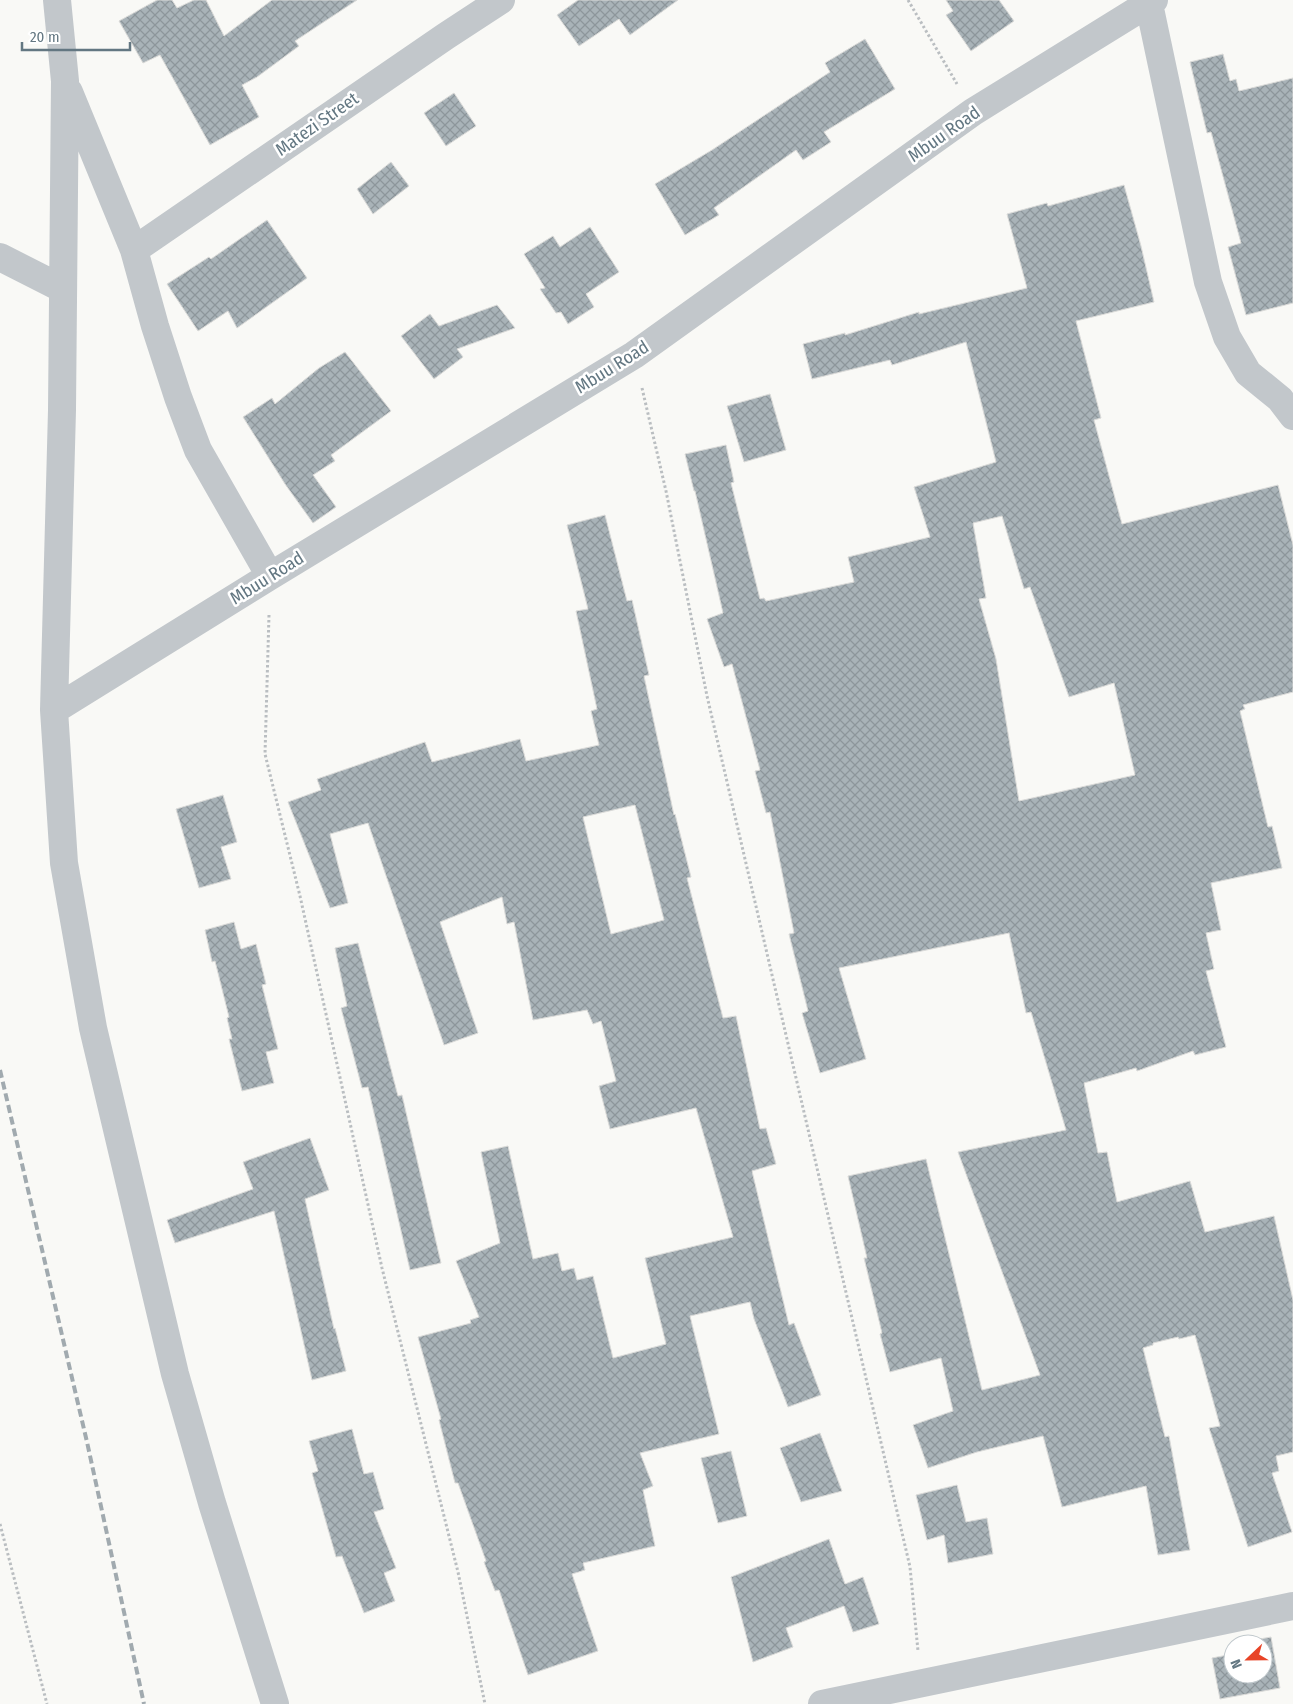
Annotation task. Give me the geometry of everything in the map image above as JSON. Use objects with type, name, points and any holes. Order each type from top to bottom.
[{"type":"street","points":[[57,0],[65,81],[63,290],[54,710],[64,863],[93,1028],[175,1374],[212,1503],[275,1704]]},
{"type":"street","name":"Matezi Street","points":[[134,250],[501,0]]},
{"type":"street","points":[[1151,2],[1208,282],[1227,337],[1248,373],[1280,399],[1293,416]]},
{"type":"street","name":"Mbuu Road","points":[[54,710],[270,576],[634,355],[973,112],[1151,2]]},
{"type":"street","points":[[65,81],[134,250],[155,326],[178,397],[198,450],[270,576]]},
{"type":"street","points":[[0,258],[63,290]]},
{"type":"street","points":[[822,1704],[1293,1606]]},
{"type":"path","points":[[908,0],[973,112]]},
{"type":"path","points":[[634,355],[666,491],[707,696],[910,1567],[921,1684]]},
{"type":"path","points":[[270,576],[264,754],[300,896],[382,1268],[458,1572],[485,1704]]},
{"type":"path","points":[[0,1524],[47,1704]]},
{"type":"building","points":[[157,0],[172,0],[177,8],[194,0],[206,0],[224,36],[272,0],[357,0],[295,41],[299,46],[257,77],[242,85],[259,117],[210,145],[160,55],[143,63],[119,21]]},
{"type":"building","points":[[578,0],[678,0],[630,35],[619,19],[579,46],[557,15]]},
{"type":"building","points":[[946,0],[999,0],[1014,21],[971,51],[946,15],[953,11]]},
{"type":"building","points":[[865,39],[895,89],[824,132],[831,142],[803,160],[796,150],[714,208],[719,215],[685,235],[655,184],[712,150],[830,72],[825,63]]},
{"type":"building","points":[[1223,54],[1230,81],[1236,79],[1239,91],[1293,78],[1293,303],[1246,315],[1228,247],[1241,243],[1211,132],[1207,133],[1190,62]]},
{"type":"building","points":[[454,93],[476,126],[446,146],[424,113]]},
{"type":"building","points":[[391,162],[409,186],[373,214],[357,189]]},
{"type":"building","points":[[1124,185],[1141,246],[1154,302],[1076,321],[1101,418],[1094,420],[1122,524],[1278,485],[1293,545],[1293,692],[1243,705],[1245,709],[1240,711],[1268,827],[1272,826],[1282,868],[1211,883],[1221,930],[1206,933],[1214,969],[1206,971],[1226,1047],[1195,1055],[1193,1051],[1137,1071],[1136,1068],[1084,1083],[1098,1153],[1107,1152],[1117,1202],[1190,1181],[1205,1232],[1274,1216],[1293,1300],[1293,1452],[1276,1456],[1279,1471],[1272,1473],[1292,1532],[1248,1547],[1209,1428],[1220,1426],[1195,1335],[1153,1343],[1153,1345],[1143,1348],[1165,1437],[1169,1436],[1190,1550],[1158,1555],[1146,1486],[1062,1507],[1043,1436],[977,1452],[928,1468],[913,1425],[953,1411],[941,1358],[890,1372],[880,1334],[882,1333],[864,1258],[867,1258],[848,1176],[926,1159],[982,1390],[1040,1375],[958,1152],[1066,1130],[1031,1012],[1026,1013],[1009,933],[839,968],[866,1059],[820,1073],[802,1013],[808,1011],[789,934],[794,933],[770,812],[766,813],[755,771],[760,770],[732,664],[724,667],[707,619],[723,613],[685,454],[726,445],[734,482],[731,483],[760,599],[764,598],[766,601],[854,582],[848,557],[930,537],[914,487],[996,462],[966,342],[892,365],[890,360],[812,379],[803,344],[845,333],[845,335],[919,312],[919,314],[1027,288],[1007,214],[1047,203],[1048,206]],"holes":[[[1002,516],[1024,589],[1030,587],[1069,697],[1114,683],[1135,775],[1019,801],[996,659],[979,599],[986,598],[973,523]]]},
{"type":"building","points":[[267,220],[307,278],[237,328],[228,311],[198,331],[167,284],[209,257],[211,259]]},
{"type":"building","points":[[590,227],[619,272],[586,294],[594,307],[568,324],[561,312],[556,313],[540,289],[545,288],[524,254],[553,236],[560,247]]},
{"type":"building","points":[[497,305],[515,328],[457,349],[463,357],[434,379],[401,336],[430,314],[439,326]]},
{"type":"building","points":[[345,352],[391,411],[331,455],[335,461],[313,475],[336,507],[313,523],[285,484],[243,417],[272,398],[275,404],[319,368]]},
{"type":"building","points":[[770,394],[786,450],[744,462],[727,406]]},
{"type":"building","points":[[605,515],[627,601],[632,600],[649,675],[644,676],[674,815],[691,877],[687,878],[723,1018],[736,1016],[760,1129],[766,1128],[776,1164],[752,1171],[789,1325],[794,1323],[821,1395],[788,1407],[754,1319],[750,1302],[690,1316],[719,1434],[640,1453],[653,1486],[643,1490],[655,1546],[583,1563],[585,1570],[572,1574],[598,1651],[528,1675],[499,1590],[495,1591],[458,1483],[455,1483],[439,1420],[441,1419],[418,1337],[471,1323],[470,1320],[479,1317],[456,1261],[500,1243],[481,1152],[508,1146],[533,1259],[558,1253],[562,1271],[574,1268],[577,1280],[593,1276],[613,1358],[666,1344],[645,1258],[733,1237],[696,1108],[610,1129],[599,1086],[616,1081],[601,1021],[593,1024],[587,1010],[533,1020],[514,922],[507,924],[502,897],[440,922],[478,1033],[444,1045],[368,823],[330,834],[348,903],[330,908],[288,802],[321,790],[317,779],[425,742],[432,762],[520,739],[526,761],[599,745],[591,711],[597,709],[576,611],[588,609],[567,525]],"holes":[[[635,805],[664,920],[611,934],[583,817]]]},
{"type":"building","points":[[223,795],[237,842],[221,847],[231,879],[199,888],[176,809]]},
{"type":"building","points":[[234,922],[241,949],[256,944],[266,984],[262,985],[278,1049],[266,1052],[274,1083],[242,1091],[229,1039],[232,1039],[227,1018],[229,1017],[215,961],[212,962],[205,930]]},
{"type":"building","points":[[358,943],[398,1096],[402,1095],[441,1263],[410,1270],[368,1087],[362,1088],[341,1008],[347,1006],[335,948]]},
{"type":"building","points":[[310,1138],[329,1190],[305,1199],[334,1329],[346,1371],[312,1380],[274,1211],[175,1243],[167,1220],[253,1189],[243,1162]]},
{"type":"building","points":[[352,1429],[364,1474],[373,1472],[384,1509],[374,1512],[396,1568],[384,1573],[395,1601],[364,1613],[342,1556],[336,1557],[312,1473],[318,1471],[309,1441]]},
{"type":"building","points":[[820,1433],[842,1491],[801,1502],[780,1448]]},
{"type":"building","points":[[731,1451],[747,1516],[718,1523],[701,1458]]},
{"type":"building","points":[[957,1485],[966,1522],[987,1518],[993,1554],[948,1563],[944,1535],[927,1540],[916,1495]]},
{"type":"building","points":[[829,1539],[845,1584],[863,1577],[879,1624],[853,1632],[844,1606],[786,1628],[793,1647],[753,1662],[731,1577]]},
{"type":"building","points":[[1273,1648],[1280,1688],[1220,1699],[1212,1658],[1223,1656],[1223,1684],[1273,1684]]},
{"type":"railway","points":[[0,1070],[87,1442],[144,1704]]}]
